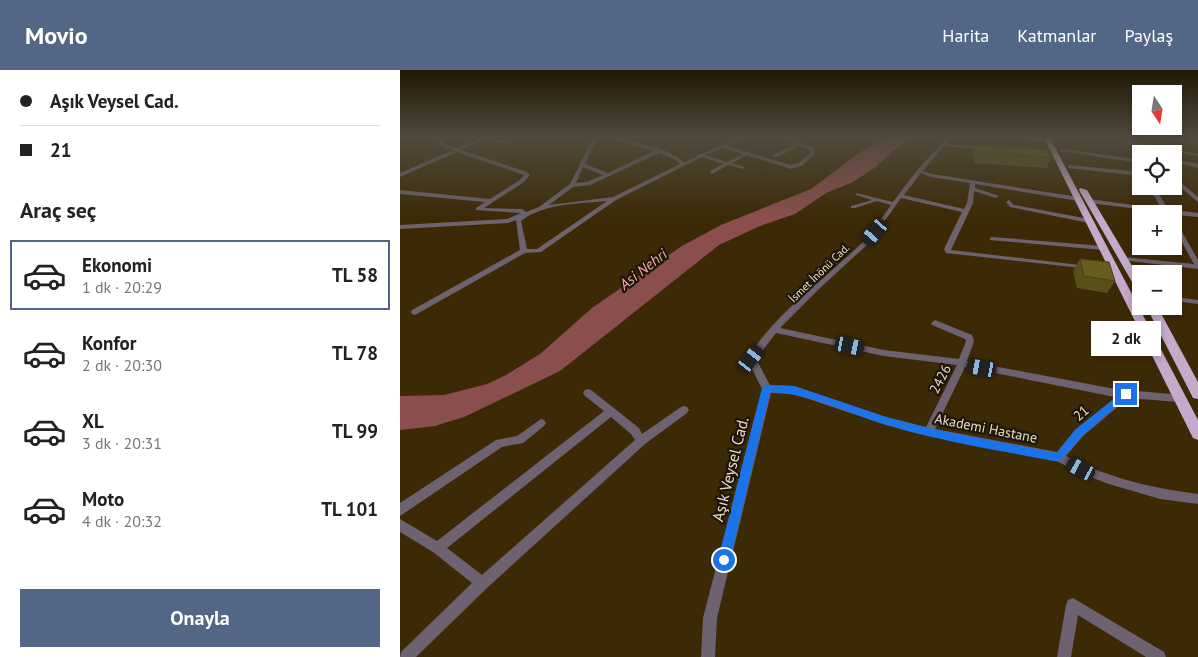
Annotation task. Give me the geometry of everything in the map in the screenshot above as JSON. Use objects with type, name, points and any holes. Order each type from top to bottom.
[{"type":"highway","points":[[1061,163],[1132,274]]},
{"type":"highway","points":[[1067,163],[1070,166],[1089,221],[1103,248],[1111,272],[1198,434]]},
{"type":"highway","points":[[1156,315],[1198,394]]},
{"type":"street","points":[[400,175],[426,163]]},
{"type":"street","points":[[494,163],[527,175],[478,209],[478,211],[522,211],[524,214]]},
{"type":"street","points":[[572,185],[588,184],[633,163]]},
{"type":"street","points":[[781,163],[795,167],[800,163]]},
{"type":"street","name":"İsmet İnönü Cad.","points":[[774,330],[817,286],[866,242],[893,204],[926,163]]},
{"type":"street","points":[[1185,163],[1198,166]]},
{"type":"street","points":[[416,312],[524,251],[539,251],[614,199],[683,164]]},
{"type":"street","points":[[712,172],[727,164],[742,168]]},
{"type":"street","points":[[540,208],[572,185],[582,165],[609,175]]},
{"type":"street","points":[[1070,166],[1132,173]]},
{"type":"street","points":[[919,171],[973,185],[1132,207]]},
{"type":"street","points":[[1182,182],[1196,194],[1198,200]]},
{"type":"street","points":[[1182,184],[1196,194]]},
{"type":"street","points":[[973,185],[996,196]]},
{"type":"street","points":[[973,185],[970,203],[964,211],[947,249],[948,252],[1098,270]]},
{"type":"street","points":[[400,192],[492,201]]},
{"type":"street","points":[[858,194],[893,204]]},
{"type":"street","points":[[900,196],[964,211]]},
{"type":"street","points":[[400,227],[508,221],[540,208],[614,199]]},
{"type":"street","points":[[852,207],[879,201]]},
{"type":"street","points":[[1009,202],[1012,206],[1089,221]]},
{"type":"street","points":[[1182,213],[1198,215]]},
{"type":"street","points":[[524,214],[518,221],[524,251]]},
{"type":"street","points":[[1182,238],[1198,266]]},
{"type":"street","points":[[992,239],[1103,248]]},
{"type":"street","points":[[1123,259],[1198,266]]},
{"type":"street","points":[[1182,300],[1198,302]]},
{"type":"street","name":"2426","points":[[928,432],[963,364],[969,337],[935,323]]},
{"type":"street","points":[[767,388],[751,359],[774,330],[884,353],[963,364],[1126,394],[1179,398]]},
{"type":"street","name":"Akademi Hastane","points":[[767,388],[794,390],[886,421],[928,432],[1059,457],[1081,469],[1109,479],[1160,494],[1198,499]]},
{"type":"street","name":"Aşık Veysel Cad.","points":[[708,657],[710,618],[767,388]]},
{"type":"street","points":[[588,392],[635,430],[641,441]]},
{"type":"street","name":"21","points":[[1059,457],[1079,433],[1126,394]]},
{"type":"street","points":[[406,657],[482,583],[641,441],[684,410]]},
{"type":"street","points":[[437,548],[611,411]]},
{"type":"street","points":[[400,510],[500,443],[519,440],[541,423]]},
{"type":"street","points":[[400,525],[437,548],[482,583]]},
{"type":"street","points":[[1064,657],[1073,605],[1159,657]]},
{"type":"shaded area","points":[[845,163],[880,163],[853,182],[826,193],[795,214],[760,226],[719,245],[560,371],[464,417],[435,426],[400,430],[400,396],[444,395],[487,384],[506,375],[540,354],[592,308],[682,246],[721,225],[811,189]]},
{"type":"building","points":[[1080,259],[1109,262],[1115,281],[1084,276]]},
{"type":"route","points":[[724,560],[767,388],[794,390],[886,421],[928,432],[1059,457],[1079,433],[1126,394]]},
{"type":"water label","name":"Asi Nehri","points":[[643,269]]}]
